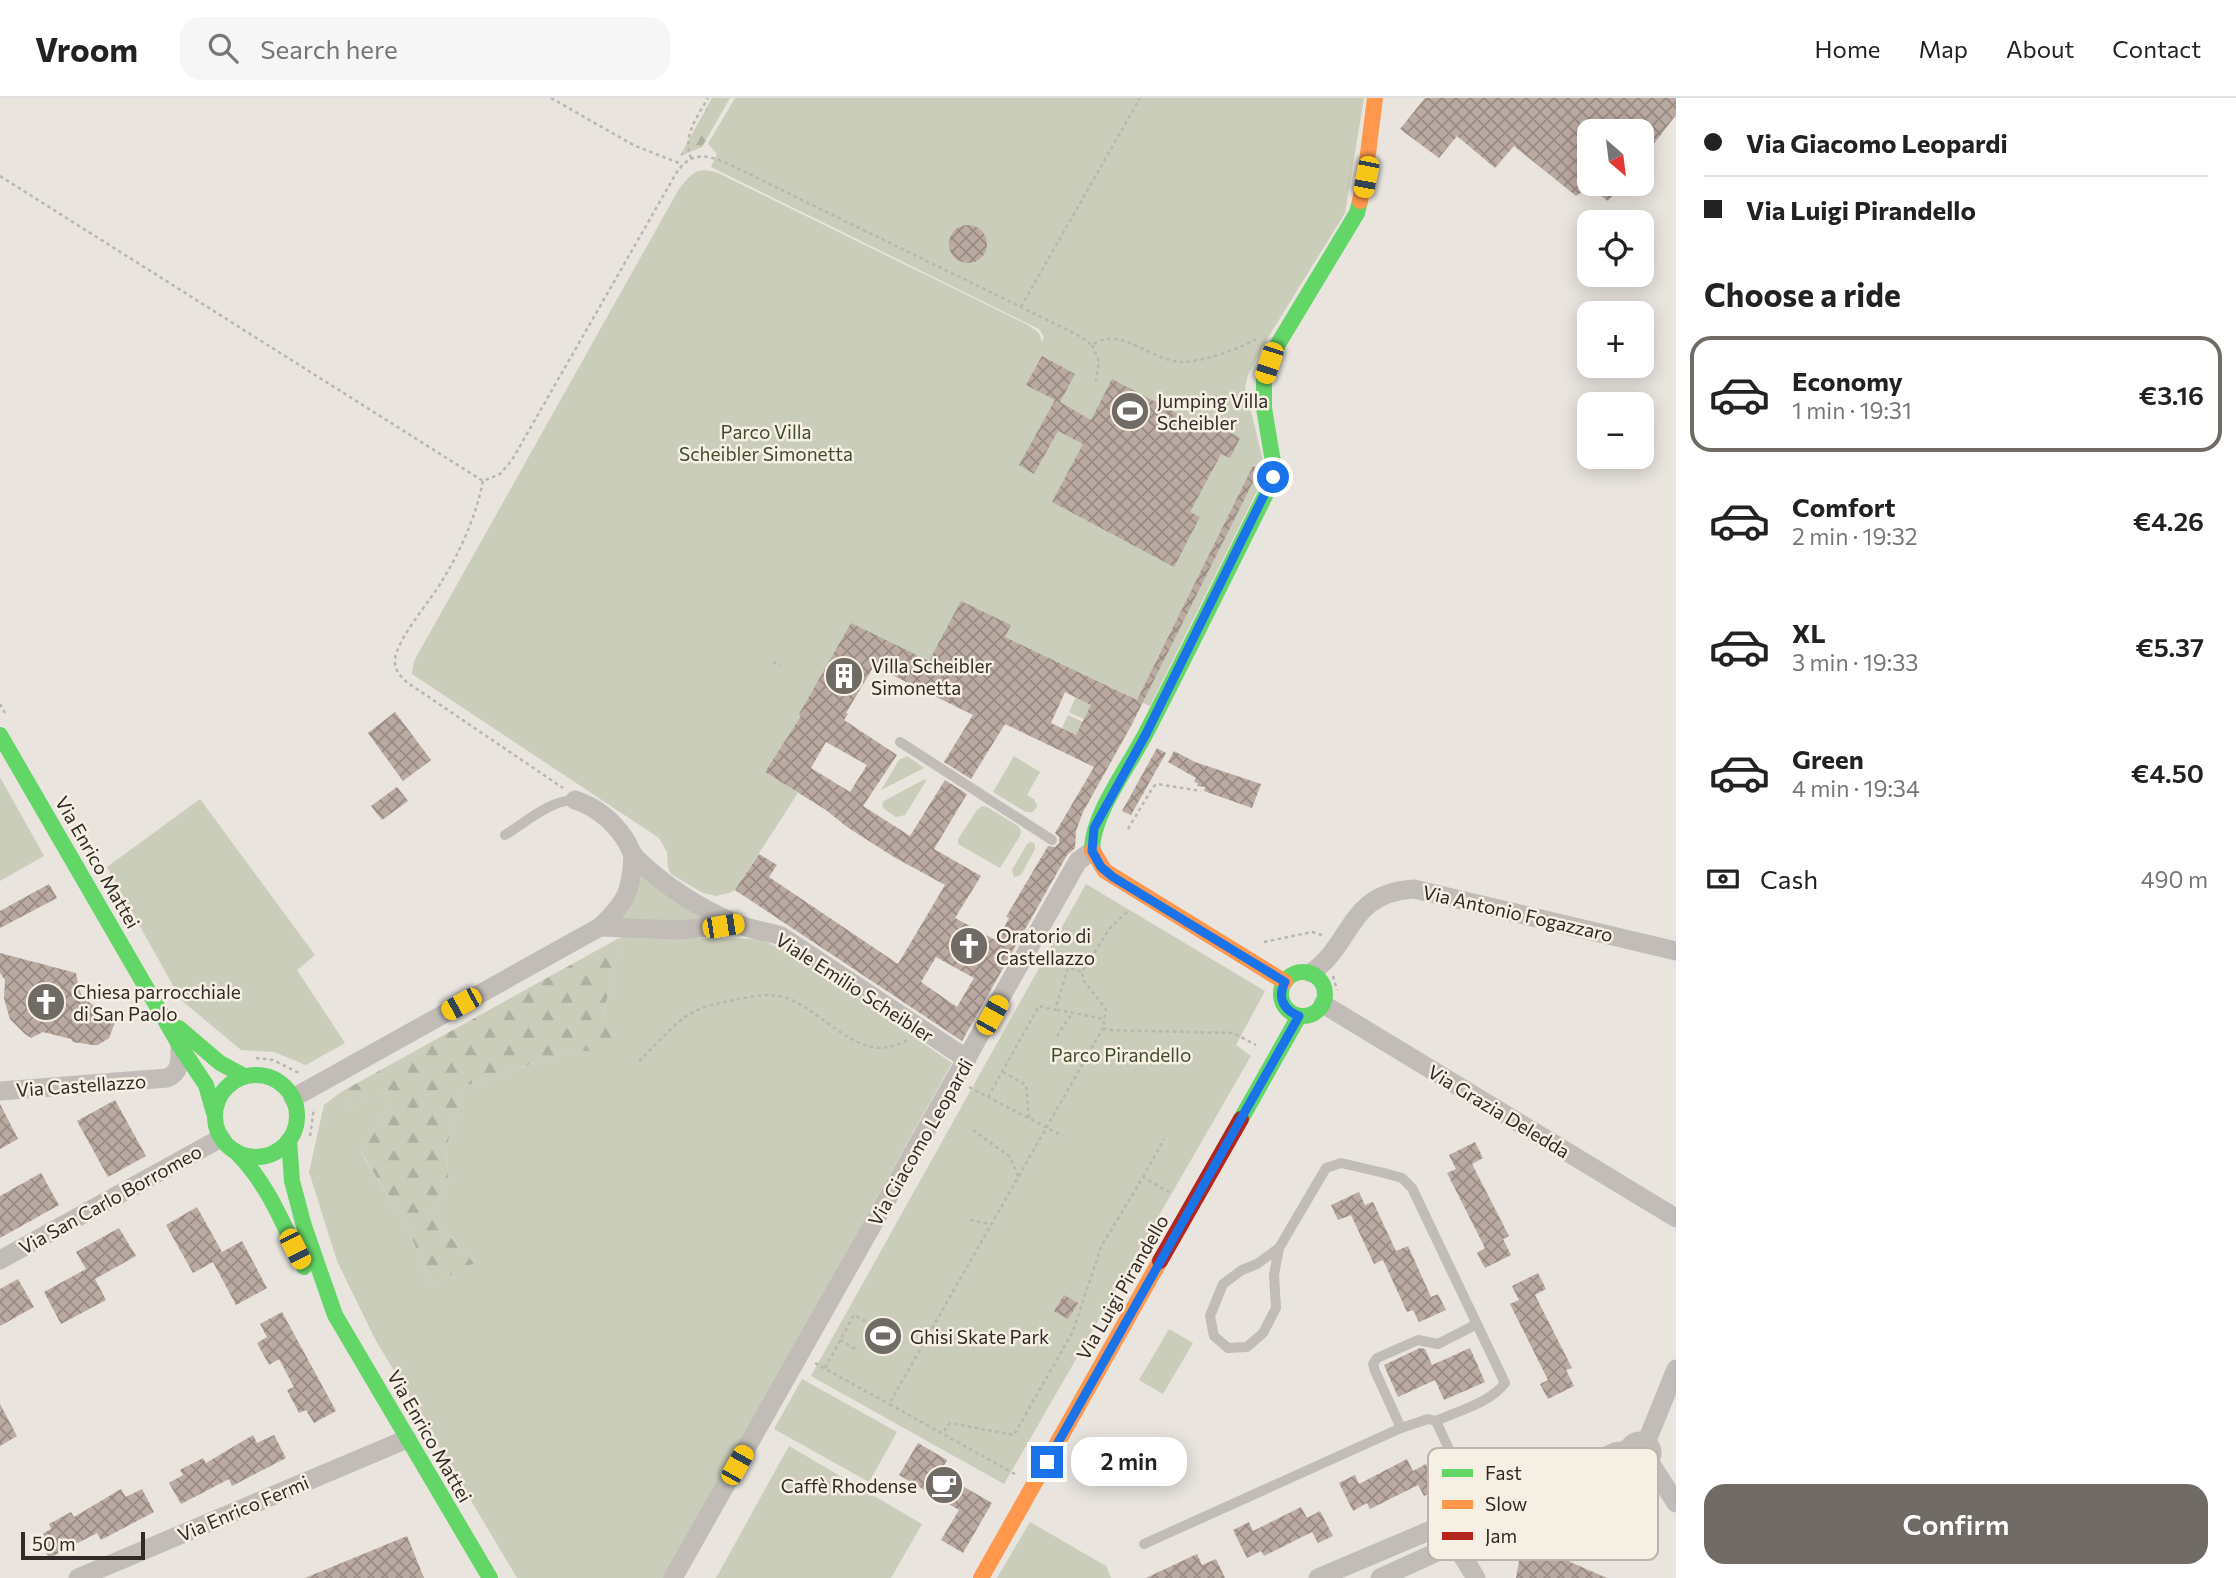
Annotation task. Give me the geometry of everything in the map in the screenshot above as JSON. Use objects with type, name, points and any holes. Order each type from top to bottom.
[{"type":"street","name":"Via Giacomo Leopardi","points":[[673,1578],[1083,853],[1098,820],[1146,734],[1269,488],[1274,468],[1262,389],[1266,371],[1278,344],[1357,213],[1366,177],[1376,98]]},
{"type":"street","name":"Via Enrico Mattei","points":[[0,734],[159,1011],[206,1085],[214,1113]]},
{"type":"street","name":"Viale Emilio Scheibler","points":[[575,800],[587,804],[606,817],[618,829],[633,855],[664,882],[697,904],[737,924],[781,936],[967,1059]]},
{"type":"street","points":[[1083,853],[1113,877],[1285,982]]},
{"type":"street","points":[[293,1098],[600,927],[621,907],[628,891],[633,855]]},
{"type":"street","name":"Via Antonio Fogazzaro","points":[[1311,973],[1327,957],[1353,919],[1373,900],[1394,891],[1414,889],[1676,951]]},
{"type":"street","points":[[600,927],[681,930],[737,924]]},
{"type":"street","points":[[1296,973],[1311,973],[1322,982],[1325,997],[1331,1000],[1313,1014],[1299,1016],[1283,1003],[1282,988],[1296,973]]},
{"type":"street","name":"Via Grazia Deledda","points":[[1331,1000],[1676,1218]]},
{"type":"street","name":"Via Enrico Mattei","points":[[159,1011],[215,1059],[244,1076]]},
{"type":"street","name":"Via Luigi Pirandello","points":[[981,1578],[1299,1016]]},
{"type":"street","name":"Via Castellazzo","points":[[0,1091],[167,1079],[173,1076],[179,1067],[180,1046]]},
{"type":"street","points":[[254,1074],[273,1078],[288,1090],[293,1098],[297,1119],[289,1140],[282,1148],[262,1157],[237,1153],[229,1148],[215,1125],[214,1113],[223,1091],[244,1076],[254,1074]]},
{"type":"street","name":"Via San Carlo Borromeo","points":[[0,1260],[221,1138]]},
{"type":"street","name":"Via Enrico Mattei","points":[[289,1140],[292,1181],[335,1315],[490,1578]]},
{"type":"street","name":"Via Enrico Mattei","points":[[237,1153],[249,1163],[266,1186],[285,1232],[313,1285],[325,1305],[335,1315]]},
{"type":"street","points":[[1641,1448],[1676,1369]]},
{"type":"street","name":"Via Enrico Fermi","points":[[78,1578],[407,1439]]},
{"type":"street","points":[[1658,1480],[1676,1503]]},
{"type":"street","points":[[1318,1578],[1428,1532]]},
{"type":"street","points":[[1380,1578],[1428,1556]]},
{"type":"street","points":[[1465,1560],[1476,1578]]},
{"type":"lane","points":[[900,742],[1052,840]]},
{"type":"lane","points":[[505,835],[543,811],[567,800],[575,800]]},
{"type":"lane","points":[[1144,1544],[1401,1428],[1428,1419],[1436,1421],[1489,1397],[1499,1391],[1505,1382],[1412,1188],[1402,1178],[1341,1163],[1326,1168],[1279,1248],[1274,1275],[1276,1308],[1264,1334],[1247,1347],[1228,1348],[1214,1336],[1210,1316],[1223,1284],[1242,1269],[1257,1264],[1279,1248]]},
{"type":"lane","points":[[1401,1428],[1375,1371],[1373,1364],[1377,1358],[1418,1340],[1438,1344],[1477,1324]]},
{"type":"lane","points":[[1436,1421],[1448,1448]]},
{"type":"path","points":[[551,98],[635,146],[684,164]]},
{"type":"path","points":[[691,159],[687,148],[692,127],[708,98]]},
{"type":"path","points":[[1021,307],[1140,98]]},
{"type":"path","points":[[483,481],[500,474],[512,460],[677,170],[691,159],[700,156],[716,159],[1078,335],[1092,345],[1099,361],[1096,381]]},
{"type":"path","points":[[0,176],[483,481]]},
{"type":"path","points":[[1092,345],[1100,338],[1112,338],[1183,362],[1236,348],[1254,340],[1262,331]]},
{"type":"path","points":[[483,481],[471,524],[452,564],[406,635],[394,662],[398,675],[408,683],[569,792],[575,800]]},
{"type":"path","points":[[773,662],[780,666]]},
{"type":"path","points":[[0,704],[7,716]]},
{"type":"path","points":[[1128,829],[1153,787],[1161,783],[1201,791]]},
{"type":"path","points":[[889,1404],[1103,1028],[1106,1009],[1083,981],[1082,972],[1110,928],[1126,915],[1130,908]]},
{"type":"path","points":[[1258,943],[1312,932],[1336,944]]},
{"type":"path","points":[[1055,1010],[1068,968],[1082,972]]},
{"type":"path","points":[[1331,1000],[1333,971]]},
{"type":"path","points":[[639,1061],[685,1017],[705,1006],[756,996],[778,996],[794,1002],[866,1046],[883,1048],[905,1042],[921,1028]]},
{"type":"path","points":[[988,1097],[1039,1006],[1105,1019]]},
{"type":"path","points":[[1057,1036],[1072,1013]]},
{"type":"path","points":[[1103,1028],[1233,1033],[1265,1051]]},
{"type":"path","points":[[247,1058],[274,1060],[297,1073],[316,1069],[328,1094],[315,1106],[312,1132],[307,1143]]},
{"type":"path","points":[[1002,1072],[1026,1085],[1029,1118]]},
{"type":"path","points":[[963,1084],[1063,1136]]},
{"type":"path","points":[[972,1130],[1010,1157],[1018,1176]]},
{"type":"path","points":[[944,1433],[950,1423],[1014,1435],[1073,1331],[1101,1247],[1164,1139]]},
{"type":"path","points":[[1143,1177],[1180,1199]]},
{"type":"path","points":[[970,1220],[991,1224]]},
{"type":"path","points":[[825,1368],[854,1315],[869,1324]]},
{"type":"path","points":[[840,1340],[857,1350]]},
{"type":"path","points":[[807,1359],[1023,1478]]},
{"type":"green space","points":[[712,98],[730,98],[702,147],[680,156]]},
{"type":"green space","name":"Parco Villa Scheibler Simonetta","points":[[735,98],[1364,98],[1345,213],[1264,344],[1248,375],[1245,387],[1266,473],[1150,706],[1009,639],[945,669],[851,624],[799,714],[801,716],[765,772],[798,793],[735,890],[716,896],[703,893],[671,874],[667,852],[659,838],[412,674],[414,661],[679,189],[695,172],[705,170],[718,173],[1028,325],[1039,333],[1042,342],[1044,337],[1039,329],[711,167],[717,154],[708,144]]},
{"type":"green space","points":[[1076,697],[1118,718],[1111,732],[1069,712]]},
{"type":"green space","points":[[1068,715],[1083,722],[1076,735],[1062,728]]},
{"type":"green space","points":[[907,756],[924,768],[881,790],[899,760]]},
{"type":"green space","points":[[1014,756],[1040,772],[1027,795],[1034,799],[1037,806],[1033,812],[1026,812],[993,792]]},
{"type":"green space","points":[[0,777],[44,856],[0,881]]},
{"type":"green space","points":[[925,779],[905,815],[896,817],[884,809],[884,801]]},
{"type":"green space","points":[[200,799],[315,955],[297,970],[345,1043],[306,1065],[274,1052],[241,1050],[181,1000],[107,867]]},
{"type":"green space","points":[[982,806],[1018,826],[1021,831],[1000,868],[958,844],[958,839]]},
{"type":"green space","points":[[1027,844],[1035,844],[1035,849],[1021,875],[1014,877],[1012,870]]},
{"type":"green space","points":[[637,863],[719,923],[617,923]]},
{"type":"green space","name":"Parco Pirandello","points":[[1086,884],[1265,991],[1236,1045],[1251,1056],[1004,1484],[811,1376]]},
{"type":"green space","points":[[621,937],[759,939],[791,953],[952,1063],[664,1578],[517,1578],[375,1339],[337,1261],[309,1172],[324,1105],[341,1092],[352,1108],[393,1089],[384,1114],[360,1151],[410,1233],[431,1285],[473,1262],[431,1215],[449,1183],[446,1148],[465,1086],[570,1051],[618,1051],[604,1012]]},
{"type":"green space","points":[[621,937],[604,1012],[619,1051],[570,1051],[465,1086],[446,1148],[449,1183],[431,1215],[474,1263],[431,1285],[410,1233],[360,1150],[384,1114],[392,1090],[352,1108],[341,1092]]},
{"type":"green space","points":[[1169,1329],[1193,1343],[1163,1394],[1139,1380]]},
{"type":"green space","points":[[802,1379],[897,1432],[869,1482],[774,1429]]},
{"type":"green space","points":[[789,1446],[922,1524],[891,1578],[716,1578]]},
{"type":"green space","points":[[1030,1522],[1106,1566],[1111,1578],[997,1578]]},
{"type":"building","points":[[1425,98],[1676,98],[1676,115],[1654,143],[1654,119],[1577,119],[1576,196],[1514,146],[1495,168],[1457,136],[1439,158],[1400,129]]},
{"type":"building","points":[[968,225],[982,230],[987,244],[982,258],[968,263],[954,258],[949,244],[954,230]]},
{"type":"building","points":[[1042,356],[1075,374],[1060,402],[1091,420],[1112,379],[1214,433],[1218,426],[1240,438],[1230,458],[1221,454],[1190,512],[1200,517],[1174,567],[1052,502],[1083,444],[1058,431],[1034,474],[1019,465],[1055,400],[1026,385]]},
{"type":"building","points":[[1253,466],[1257,468],[1253,482],[1131,726],[1083,812],[1076,831],[1075,848],[1067,855],[962,1041],[735,890],[759,854],[777,865],[769,877],[898,964],[945,885],[894,857],[765,772],[801,716],[799,714],[851,623],[929,661],[961,601],[1011,625],[1005,637],[1137,700]],"holes":[[[874,666],[973,715],[944,762],[971,779],[1005,724],[1094,767],[1055,833],[1059,837],[1059,843],[1055,847],[1048,846],[1006,917],[1009,918],[997,941],[955,918],[981,876],[934,849],[967,794],[945,780],[910,836],[863,806],[897,755],[844,720],[848,714],[846,713]],[[1065,692],[1091,705],[1076,735],[1051,723]],[[826,742],[867,765],[850,792],[811,768]],[[936,957],[974,978],[957,1007],[921,982]]]},
{"type":"building","points":[[395,712],[431,760],[403,781],[368,733]]},
{"type":"building","points":[[1157,748],[1166,753],[1131,815],[1122,811]]},
{"type":"building","points":[[1174,751],[1195,762],[1261,784],[1252,808],[1197,786],[1198,783],[1194,782],[1196,778],[1168,762]]},
{"type":"building","points":[[397,787],[408,801],[382,820],[371,806]]},
{"type":"building","points":[[49,884],[57,898],[0,928],[0,911]]},
{"type":"building","name":"Chiesa parrocchiale di San Paolo","points":[[0,953],[76,973],[83,998],[100,1010],[118,1014],[109,1038],[93,1045],[73,1042],[71,1039],[43,1032],[31,1038],[25,1034],[10,1019],[4,998],[5,980],[0,973]]},
{"type":"building","points":[[115,1100],[146,1156],[108,1177],[77,1121]]},
{"type":"building","points":[[0,1104],[18,1139],[0,1149]]},
{"type":"building","points":[[1475,1142],[1483,1158],[1472,1164],[1509,1236],[1503,1239],[1511,1255],[1485,1268],[1477,1253],[1485,1248],[1447,1173],[1456,1169],[1449,1155]]},
{"type":"building","points":[[41,1173],[59,1205],[0,1238],[0,1196]]},
{"type":"building","points":[[1359,1192],[1365,1205],[1373,1202],[1396,1251],[1408,1246],[1431,1297],[1438,1294],[1446,1310],[1419,1322],[1413,1310],[1407,1312],[1383,1260],[1374,1264],[1351,1215],[1338,1220],[1331,1205]]},
{"type":"building","points":[[197,1207],[222,1252],[242,1241],[267,1288],[236,1305],[213,1262],[193,1273],[166,1225]]},
{"type":"building","points":[[119,1228],[136,1256],[95,1279],[106,1300],[61,1324],[44,1292],[86,1269],[76,1252]]},
{"type":"building","points":[[1538,1273],[1546,1289],[1535,1295],[1572,1368],[1566,1370],[1574,1386],[1548,1399],[1540,1384],[1548,1380],[1510,1304],[1519,1300],[1512,1286]]},
{"type":"building","points":[[18,1279],[34,1307],[0,1326],[0,1289]]},
{"type":"building","points":[[1064,1295],[1078,1303],[1068,1319],[1054,1311]]},
{"type":"building","points":[[282,1312],[336,1411],[314,1423],[306,1410],[299,1413],[287,1390],[294,1387],[279,1359],[269,1365],[257,1343],[267,1337],[260,1324]]},
{"type":"building","points":[[1420,1348],[1425,1349],[1432,1365],[1470,1348],[1485,1382],[1444,1400],[1435,1380],[1398,1397],[1384,1365]]},
{"type":"building","points":[[0,1404],[17,1436],[0,1446]]},
{"type":"building","points":[[253,1435],[257,1443],[274,1435],[286,1458],[232,1486],[229,1479],[181,1504],[169,1483],[183,1475],[180,1470],[203,1458],[206,1463]]},
{"type":"building","points":[[918,1443],[947,1460],[940,1473],[992,1503],[963,1553],[941,1540],[959,1510],[899,1475]]},
{"type":"building","points":[[1407,1459],[1413,1471],[1426,1464],[1428,1468],[1428,1494],[1424,1496],[1418,1485],[1370,1509],[1367,1503],[1353,1511],[1339,1483],[1355,1475],[1359,1484]]},
{"type":"building","points":[[121,1489],[126,1497],[142,1489],[154,1512],[101,1540],[97,1533],[49,1558],[37,1537],[51,1529],[49,1524],[71,1512],[74,1517]]},
{"type":"building","points":[[1301,1507],[1307,1518],[1320,1511],[1333,1536],[1318,1543],[1312,1532],[1264,1556],[1261,1551],[1247,1558],[1233,1530],[1249,1522],[1253,1531]]},
{"type":"building","points":[[407,1536],[424,1578],[305,1578]]},
{"type":"building","points":[[1197,1554],[1202,1565],[1216,1559],[1225,1578],[1146,1578]]},
{"type":"building","points":[[1519,1560],[1569,1560],[1607,1578],[1516,1578]]},
{"type":"traffic: fast","points":[[1092,850],[1098,821],[1105,805],[1147,731],[1269,488],[1274,468],[1264,408],[1264,378],[1278,344],[1357,213],[1360,201]]},
{"type":"traffic: fast","points":[[0,735],[180,1046],[206,1085],[214,1113]]},
{"type":"traffic: fast","points":[[1303,972],[1319,978],[1325,994],[1319,1010],[1303,1016],[1287,1010],[1281,994],[1287,978],[1303,972]]},
{"type":"traffic: fast","points":[[1241,1119],[1299,1016]]},
{"type":"traffic: fast","points":[[179,1028],[220,1063],[244,1076]]},
{"type":"traffic: fast","points":[[256,1075],[272,1078],[285,1087],[294,1100],[297,1116],[294,1132],[285,1145],[272,1154],[256,1157],[240,1154],[227,1145],[218,1132],[215,1116],[218,1100],[227,1087],[240,1078],[256,1075]]},
{"type":"traffic: fast","points":[[289,1140],[292,1181],[304,1226],[335,1315],[490,1578]]},
{"type":"traffic: fast","points":[[237,1153],[267,1193],[304,1267]]},
{"type":"traffic: slow","points":[[1360,201],[1375,98]]},
{"type":"traffic: slow","points":[[1092,850],[1105,871],[1285,982]]},
{"type":"traffic: slow","points":[[981,1578],[1160,1261]]},
{"type":"traffic: jam","points":[[1160,1261],[1241,1119]]},
{"type":"place","name":"Jumping Villa Scheibler","points":[[1130,411]]},
{"type":"place","name":"Villa Scheibler Simonetta","points":[[844,676]]},
{"type":"place","name":"Oratorio di Castellazzo","points":[[969,946]]},
{"type":"place","name":"Chiesa parrocchiale di San Paolo","points":[[46,1002]]},
{"type":"place","name":"Ghisi Skate Park","points":[[883,1336]]},
{"type":"place","name":"Caffè Rhodense","points":[[944,1485]]},
{"type":"route","points":[[1047,1462],[1299,1016],[1287,1009],[1283,1003],[1281,995],[1285,982],[1105,872],[1092,851],[1092,836],[1098,820],[1146,734],[1273,477]]}]
